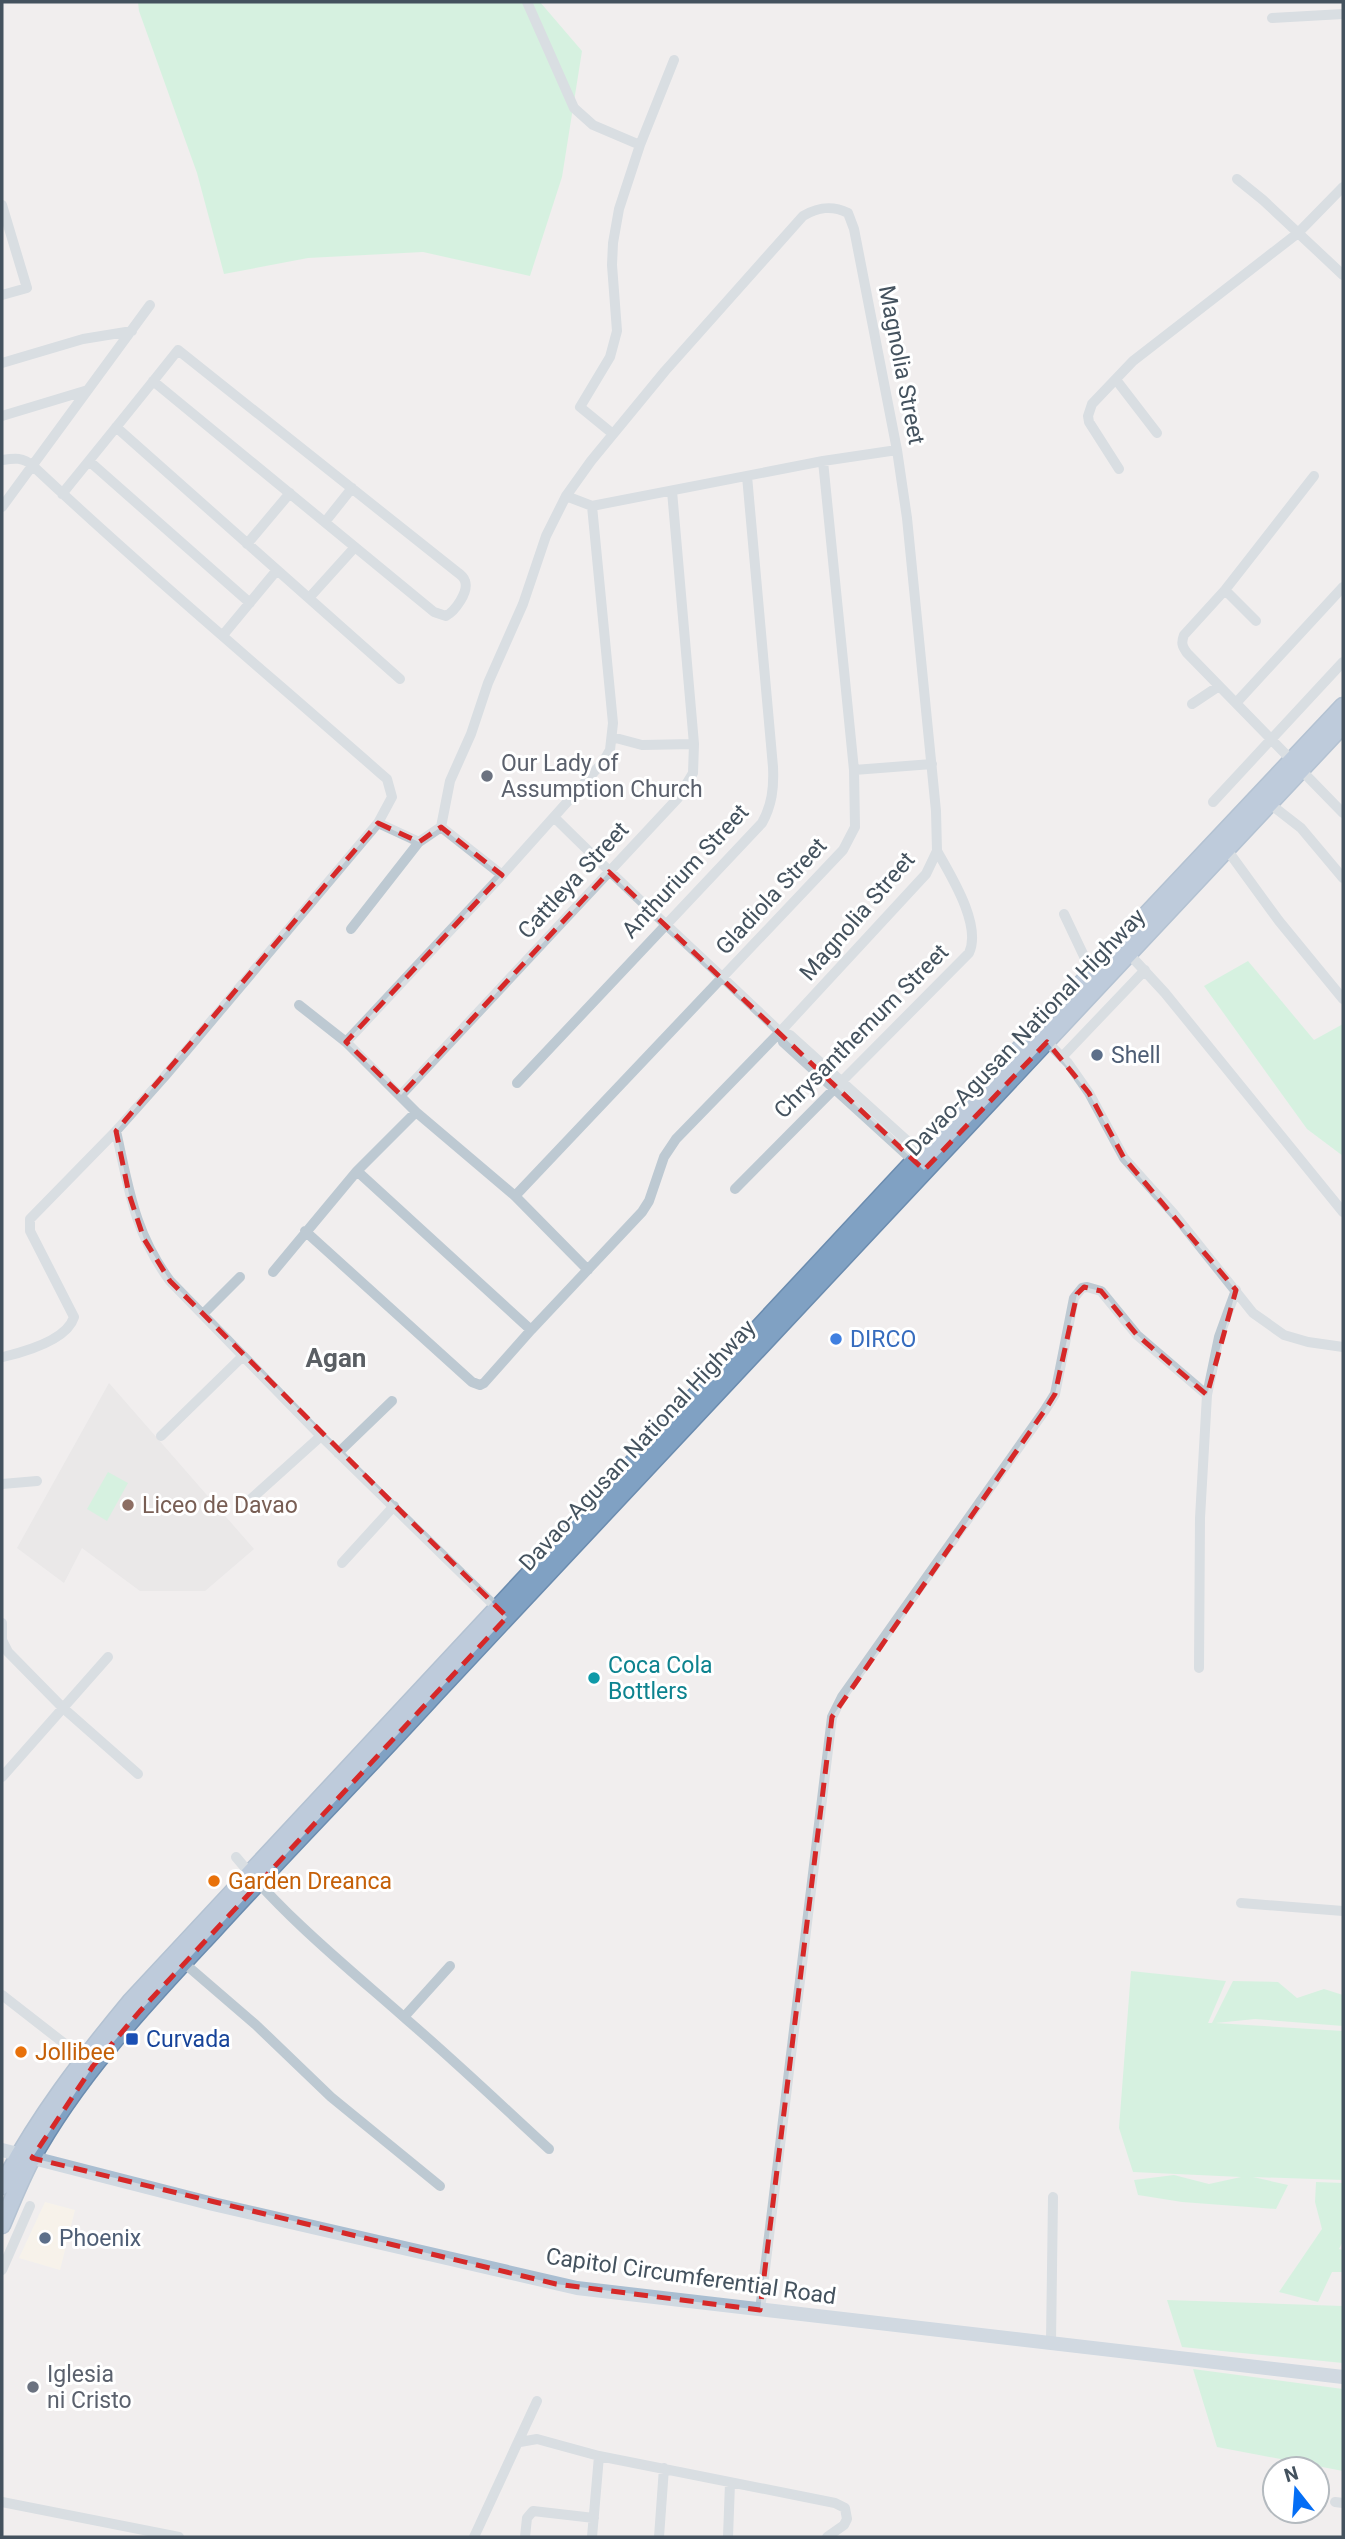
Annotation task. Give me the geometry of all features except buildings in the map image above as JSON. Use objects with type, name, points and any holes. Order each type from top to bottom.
[{"type":"highway","name":"Davao-Agusan National Highway","points":[[2,2225],[25,2157],[47,2108],[83,2058],[130,2001],[253,1878],[1042,1037],[1129,955],[1228,851],[1270,804],[1343,706]]},
{"type":"highway","name":"Davao-Agusan National Highway","points":[[1042,1037],[1092,973],[1297,765],[1343,725]]},
{"type":"highway","name":"Davao-Agusan National Highway","points":[[2,2186],[59,2115],[93,2066],[184,1963],[253,1878]]},
{"type":"main road","name":"Capitol Circumferential Road","points":[[2,2150],[213,2204],[577,2288],[1343,2377]]},
{"type":"street","points":[[527,2],[574,108],[600,129],[640,145]]},
{"type":"street","points":[[1272,18],[1343,14]]},
{"type":"street","points":[[351,929],[419,842],[441,827],[450,780],[523,604],[546,536],[566,496],[613,434],[580,407],[610,358],[618,317],[613,285],[613,243],[619,209],[640,145],[674,60]]},
{"type":"street","points":[[1237,179],[1264,200],[1343,275]]},
{"type":"street","points":[[1119,469],[1088,416],[1092,404],[1143,352],[1298,233],[1343,187]]},
{"type":"street","points":[[2,205],[27,288],[2,295]]},
{"type":"street","name":"Magnolia Street","points":[[305,1231],[472,1382],[480,1385],[484,1383],[531,1329],[642,1212],[649,1201],[664,1157],[676,1139],[917,886],[937,851],[932,764],[897,450],[848,213],[824,207],[813,209],[803,216],[665,371],[613,434]]},
{"type":"street","points":[[2,507],[150,305]]},
{"type":"street","points":[[2,363],[59,345],[132,331]]},
{"type":"street","points":[[110,334],[120,346]]},
{"type":"street","points":[[62,494],[89,461],[116,427],[153,381],[178,350],[457,572],[465,581],[466,590],[452,614],[440,615],[153,381]]},
{"type":"street","points":[[1117,381],[1157,433]]},
{"type":"street","points":[[2,416],[88,390]]},
{"type":"street","points":[[116,427],[400,679]]},
{"type":"street","points":[[566,496],[593,506],[823,461],[897,450]]},
{"type":"street","points":[[2,460],[15,458],[25,460],[33,466],[117,545],[387,779],[392,797],[378,823],[116,1131],[35,1213],[28,1224],[35,1243],[73,1312],[72,1323],[41,1345],[3,1357]]},
{"type":"street","points":[[89,461],[250,603]]},
{"type":"street","name":"Gladiola Street","points":[[515,1196],[852,838],[855,827],[854,770],[823,461]]},
{"type":"street","name":"Anthurium Street","points":[[517,1083],[762,823],[772,799],[773,768],[747,476]]},
{"type":"street","points":[[1314,476],[1225,590],[1184,635],[1182,647],[1343,813]]},
{"type":"street","points":[[325,522],[352,488]]},
{"type":"street","name":"Cattleya Street","points":[[401,1095],[609,872],[686,786],[693,773],[694,744],[672,491]]},
{"type":"street","points":[[247,544],[290,493]]},
{"type":"street","points":[[346,1042],[502,875],[603,762],[610,750],[613,723],[593,506]]},
{"type":"street","points":[[309,598],[355,547]]},
{"type":"street","points":[[223,635],[277,570]]},
{"type":"street","points":[[1236,703],[1343,587]]},
{"type":"street","points":[[1225,590],[1256,621]]},
{"type":"street","points":[[1213,802],[1343,662]]},
{"type":"street","points":[[1192,704],[1219,686]]},
{"type":"street","points":[[612,737],[642,745],[694,744]]},
{"type":"street","points":[[854,770],[932,764]]},
{"type":"street","points":[[1270,804],[1301,828],[1343,877]]},
{"type":"street","points":[[554,817],[780,1032],[790,1035],[837,1084],[923,1162]]},
{"type":"street","points":[[378,823],[419,842]]},
{"type":"street","points":[[441,827],[502,875]]},
{"type":"street","name":"Chrysanthemum Street","points":[[736,1189],[968,953],[974,934],[952,877],[937,851]]},
{"type":"street","points":[[1228,851],[1279,921],[1343,999]]},
{"type":"street","points":[[1064,914],[1092,973]]},
{"type":"street","points":[[1129,955],[1145,970],[1343,1212]]},
{"type":"street","points":[[1062,1057],[1145,970]]},
{"type":"street","points":[[299,1005],[346,1042],[416,1112],[515,1196],[588,1270]]},
{"type":"street","points":[[1042,1037],[1062,1057],[1089,1093],[1124,1158],[1174,1214],[1253,1313],[1284,1335],[1343,1347]]},
{"type":"street","points":[[272,1272],[357,1171],[416,1112]]},
{"type":"street","points":[[116,1131],[129,1194],[144,1239],[170,1281],[321,1436],[502,1613]]},
{"type":"street","points":[[357,1171],[531,1329]]},
{"type":"street","points":[[203,1314],[240,1277]]},
{"type":"street","points":[[760,2310],[832,1717],[842,1697],[1055,1394],[1074,1298],[1082,1288],[1101,1291],[1137,1335],[1207,1395]]},
{"type":"street","points":[[1199,1668],[1200,1518],[1207,1395],[1219,1337],[1236,1290]]},
{"type":"street","points":[[161,1436],[243,1356]]},
{"type":"street","points":[[338,1453],[392,1401]]},
{"type":"street","points":[[251,1499],[321,1436]]},
{"type":"street","points":[[2,1484],[37,1481]]},
{"type":"street","points":[[342,1563],[394,1506]]},
{"type":"street","points":[[2,1623],[2,1640],[8,1652],[62,1707],[138,1774]]},
{"type":"street","points":[[2,1777],[108,1657]]},
{"type":"street","points":[[236,1857],[253,1878],[324,1949],[549,2148]]},
{"type":"street","points":[[1241,1903],[1343,1911]]},
{"type":"street","points":[[184,1963],[256,2025],[331,2097],[440,2186]]},
{"type":"street","points":[[404,2017],[450,1966]]},
{"type":"street","points":[[2,1995],[83,2058]]},
{"type":"street","points":[[1051,2342],[1053,2197]]},
{"type":"street","points":[[2,2270],[30,2206]]},
{"type":"street","points":[[474,2537],[537,2401]]},
{"type":"street","points":[[520,2442],[537,2439],[599,2456],[835,2503],[845,2508],[848,2513],[844,2525],[827,2537]]},
{"type":"street","points":[[592,2537],[599,2456]]},
{"type":"street","points":[[659,2537],[664,2468]]},
{"type":"street","points":[[728,2537],[730,2483]]},
{"type":"street","points":[[2,2502],[179,2537]]},
{"type":"street","points":[[525,2537],[527,2518],[533,2511],[594,2518]]},
{"type":"highlighted area","points":[[378,823],[419,842],[441,827],[502,875],[346,1042],[401,1095],[609,872],[924,1170],[1047,1042],[1089,1093],[1124,1158],[1236,1290],[1207,1395],[1137,1335],[1101,1291],[1084,1287],[1077,1294],[1055,1394],[832,1717],[760,2310],[556,2284],[32,2158],[93,2066],[140,2011],[507,1617],[170,1281],[144,1239],[129,1194],[116,1131]]},
{"type":"shaded area","name":"Liceo de Davao","points":[[109,1383],[254,1549],[205,1591],[140,1591],[82,1548],[64,1583],[17,1548]]},
{"type":"shaded area","points":[[45,2202],[75,2210],[60,2270],[19,2258]]},
{"type":"green space","points":[[138,2],[540,2],[582,51],[562,177],[530,276],[423,252],[308,258],[224,274],[197,173]]},
{"type":"green space","points":[[1248,961],[1314,1040],[1343,1024],[1343,1156],[1307,1129],[1204,986]]},
{"type":"green space","points":[[108,1472],[128,1483],[107,1521],[87,1509]]},
{"type":"green space","points":[[1131,1971],[1226,1981],[1208,2023],[1212,2023],[1233,1981],[1278,1982],[1297,1998],[1324,1989],[1343,1995],[1343,2026],[1255,2019],[1216,2023],[1343,2031],[1343,2180],[1253,2177],[1288,2185],[1276,2209],[1182,2202],[1138,2195],[1134,2180],[1174,2175],[1209,2184],[1241,2177],[1133,2172],[1119,2128]]},
{"type":"green space","points":[[1316,2182],[1343,2183],[1343,2241],[1339,2249],[1343,2250],[1343,2272],[1332,2272],[1318,2302],[1279,2292],[1322,2229],[1315,2202]]},
{"type":"green space","points":[[1167,2300],[1343,2306],[1343,2363],[1182,2347]]},
{"type":"green space","points":[[1193,2369],[1343,2389],[1343,2471],[1331,2469],[1331,2455],[1261,2455],[1217,2447]]},
{"type":"place","name":"Our Lady of Assumption Church","points":[[487,776]]},
{"type":"place","name":"Shell","points":[[1097,1055]]},
{"type":"place","name":"DIRCO","points":[[836,1339]]},
{"type":"place","name":"Liceo de Davao","points":[[128,1505]]},
{"type":"place","name":"Coca Cola Bottlers","points":[[594,1678]]},
{"type":"place","name":"Garden Dreanca","points":[[214,1881]]},
{"type":"place","name":"Curvada","points":[[132,2039]]},
{"type":"place","name":"Jollibee","points":[[21,2052]]},
{"type":"place","name":"Phoenix","points":[[45,2238]]},
{"type":"place","name":"Iglesia ni Cristo","points":[[33,2387]]},
{"type":"district","name":"Agan","points":[[336,1358]]}]
